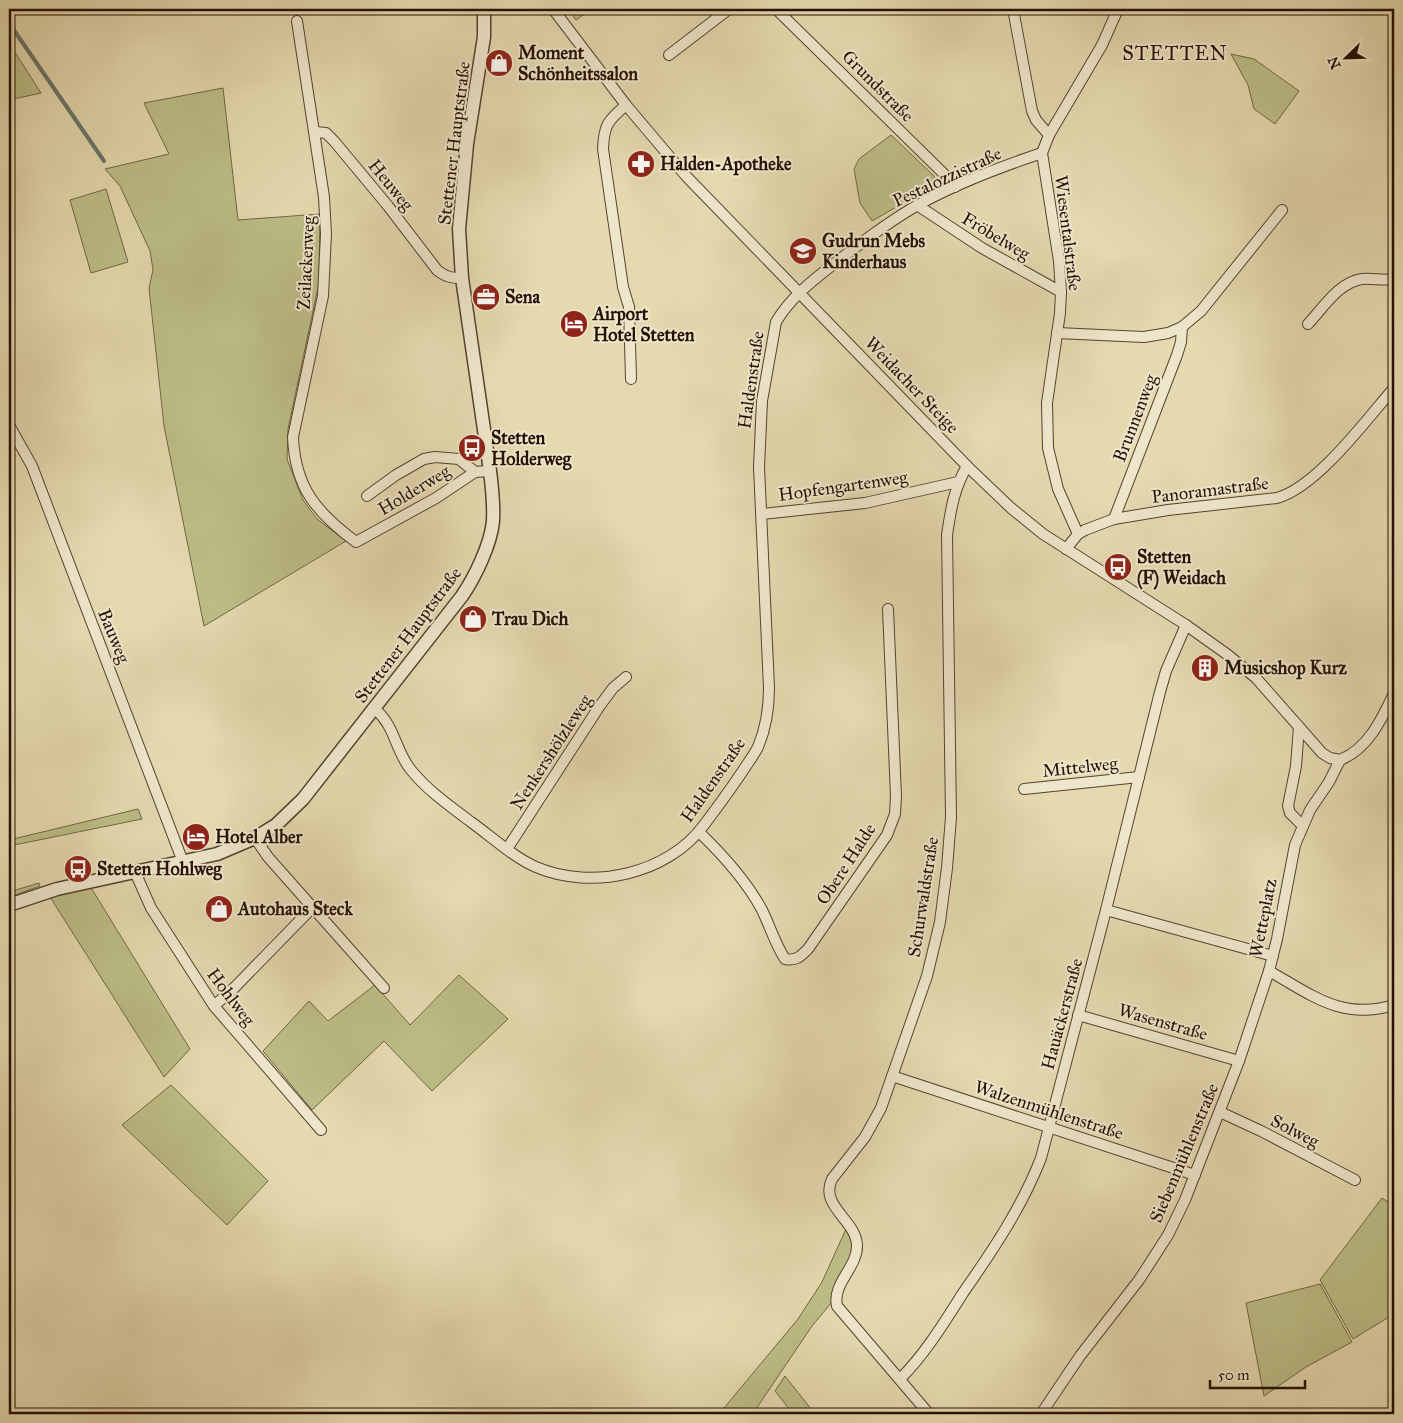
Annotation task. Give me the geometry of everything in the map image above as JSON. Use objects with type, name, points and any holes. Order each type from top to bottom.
[{"type":"street","name":"Stettener Hauptstraße","points":[[9,905],[57,889],[217,854],[255,838],[276,824],[303,799],[375,709],[462,596],[477,572],[493,522],[490,471],[462,278],[459,229],[463,182],[482,60],[484,9]]},
{"type":"street","name":"Weidacher Steige","points":[[553,9],[626,105],[686,176],[967,466],[1011,508],[1043,534],[1228,655],[1256,678],[1299,727]]},
{"type":"street","points":[[669,54],[729,9]]},
{"type":"street","name":"Grundstraße","points":[[776,9],[955,187]]},
{"type":"street","points":[[1013,9],[1032,111],[1036,120],[1049,135]]},
{"type":"street","name":"Wiesentalstraße","points":[[1078,534],[1058,489],[1048,448],[1047,403],[1060,313],[1061,292],[1059,261],[1042,153],[1049,135],[1102,45],[1118,9]]},
{"type":"street","name":"Zeilackerweg","points":[[297,21],[324,197],[326,234],[323,296],[296,418],[293,454],[303,485],[313,502],[325,517],[356,542]]},
{"type":"street","points":[[626,105],[608,122],[603,132],[603,148],[623,287],[629,307],[631,379]]},
{"type":"street","name":"Heuweg","points":[[315,132],[326,133],[334,141],[388,206],[437,270],[452,278],[462,278]]},
{"type":"street","name":"Pestalozzistraße","points":[[799,293],[851,250],[917,206],[955,187],[1042,153]]},
{"type":"street","name":"Fröbelweg","points":[[917,206],[982,248],[1061,292]]},
{"type":"street","points":[[1057,333],[1144,338],[1168,334],[1182,327],[1201,310],[1282,210]]},
{"type":"street","points":[[1308,324],[1346,284],[1355,280],[1394,279]]},
{"type":"street","name":"Haldenstraße","points":[[375,709],[388,722],[409,769],[424,785],[507,849],[536,867],[575,877],[590,878],[621,875],[650,866],[676,852],[699,832],[730,791],[758,747],[769,706],[770,688],[759,467],[762,401],[776,322],[781,313],[799,293]]},
{"type":"street","name":"Brunnenweg","points":[[1114,519],[1177,355],[1182,327]]},
{"type":"street","name":"Panoramastraße","points":[[1078,534],[1114,519],[1168,510],[1277,498],[1288,495],[1309,481],[1340,450],[1394,388]]},
{"type":"street","name":"Bauweg","points":[[9,425],[32,466],[183,862]]},
{"type":"street","points":[[366,496],[396,475],[424,459],[435,457],[459,459],[475,472]]},
{"type":"street","name":"Schurwaldstraße","points":[[900,1379],[837,1306],[836,1301],[842,1279],[856,1254],[857,1244],[854,1234],[831,1200],[828,1186],[874,1122],[927,976],[940,922],[947,868],[951,793],[947,535],[952,500],[958,482],[967,466]]},
{"type":"street","name":"Holderweg","points":[[356,542],[436,498],[475,472],[490,471]]},
{"type":"street","name":"Hopfengartenweg","points":[[762,514],[865,503],[958,482]]},
{"type":"street","points":[[1066,549],[1078,534]]},
{"type":"street","name":"Obere Halde","points":[[699,832],[730,864],[752,893],[785,959],[794,960],[808,950],[887,835],[895,814],[894,720],[888,609]]},
{"type":"street","name":"Hauäckerstraße","points":[[900,1379],[912,1367],[939,1331],[1007,1228],[1034,1177],[1050,1127],[1166,671],[1186,626]]},
{"type":"street","name":"Nenkershölzleweg","points":[[507,849],[604,701],[613,688],[626,677]]},
{"type":"street","points":[[1299,727],[1322,753],[1330,758],[1340,760],[1348,757],[1373,732],[1394,693]]},
{"type":"street","points":[[1299,727],[1296,766],[1288,806],[1290,813],[1302,825]]},
{"type":"street","name":"Wetteplatz","points":[[1254,1018],[1273,956],[1295,844],[1310,810],[1329,782],[1340,760]]},
{"type":"street","name":"Mittelweg","points":[[1024,789],[1139,777]]},
{"type":"street","points":[[255,838],[268,857],[384,988]]},
{"type":"street","name":"Hohlweg","points":[[135,872],[151,908],[214,1006],[321,1130]]},
{"type":"street","points":[[214,1006],[313,907]]},
{"type":"street","points":[[1106,910],[1273,956]]},
{"type":"street","points":[[1269,971],[1337,1008],[1366,1012],[1394,1006]]},
{"type":"street","name":"Wasenstraße","points":[[1078,1015],[1239,1061]]},
{"type":"street","name":"Siebenmühlenstraße","points":[[1041,1414],[1080,1356],[1139,1280],[1168,1235],[1185,1200],[1220,1112],[1254,1018]]},
{"type":"street","name":"Walzenmühlenstraße","points":[[892,1076],[1195,1175]]},
{"type":"street","name":"Solweg","points":[[1220,1112],[1355,1180]]},
{"type":"street","points":[[900,1379],[929,1414]]},
{"type":"green space","points":[[568,9],[592,9],[576,20]]},
{"type":"green space","points":[[9,43],[41,93],[9,100]]},
{"type":"green space","points":[[1231,54],[1254,59],[1299,91],[1275,124],[1254,109],[1248,85]]},
{"type":"green space","points":[[223,88],[238,220],[320,214],[319,283],[288,429],[287,459],[303,500],[317,519],[346,541],[204,626],[164,426],[149,288],[153,270],[150,251],[120,186],[105,169],[169,154],[144,103]]},
{"type":"green space","points":[[891,135],[933,175],[935,181],[933,186],[872,221],[860,203],[854,169],[859,159]]},
{"type":"green space","points":[[106,189],[128,262],[91,273],[70,200]]},
{"type":"green space","points":[[138,809],[142,819],[9,846],[9,840]]},
{"type":"green space","points":[[39,883],[40,886],[9,897],[9,892]]},
{"type":"green space","points":[[90,886],[190,1049],[164,1077],[50,897]]},
{"type":"green space","points":[[459,975],[508,1019],[432,1091],[384,1041],[312,1110],[263,1051],[309,1001],[328,1021],[375,985],[410,1025]]},
{"type":"green space","points":[[171,1085],[268,1181],[227,1225],[122,1125]]},
{"type":"green space","points":[[1382,1198],[1394,1206],[1394,1314],[1353,1339],[1320,1280]]},
{"type":"green space","points":[[846,1229],[854,1244],[852,1254],[832,1302],[812,1326],[754,1412],[750,1414],[719,1414],[798,1319],[822,1282]]},
{"type":"green space","points":[[1320,1284],[1352,1342],[1306,1367],[1264,1396],[1246,1303]]},
{"type":"green space","points":[[785,1376],[815,1414],[793,1414],[775,1391]]},
{"type":"waterway","points":[[9,23],[104,161]]},
{"type":"place","name":"Moment Schönheitssalon","points":[[499,63]]},
{"type":"place","name":"Halden-Apotheke","points":[[641,164]]},
{"type":"place","name":"Gudrun Mebs Kinderhaus","points":[[803,251]]},
{"type":"place","name":"Sena","points":[[486,297]]},
{"type":"place","name":"Airport Hotel Stetten","points":[[574,324]]},
{"type":"place","name":"Stetten Holderweg","points":[[472,448]]},
{"type":"place","name":"Stetten (F) Weidach","points":[[1118,567]]},
{"type":"place","name":"Trau Dich","points":[[473,619]]},
{"type":"place","name":"Musicshop Kurz","points":[[1205,668]]},
{"type":"place","name":"Hotel Alber","points":[[196,837]]},
{"type":"place","name":"Stetten Hohlweg","points":[[78,869]]},
{"type":"place","name":"Autohaus Steck","points":[[219,909]]},
{"type":"district","name":"STETTEN","points":[[1175,53]]}]
